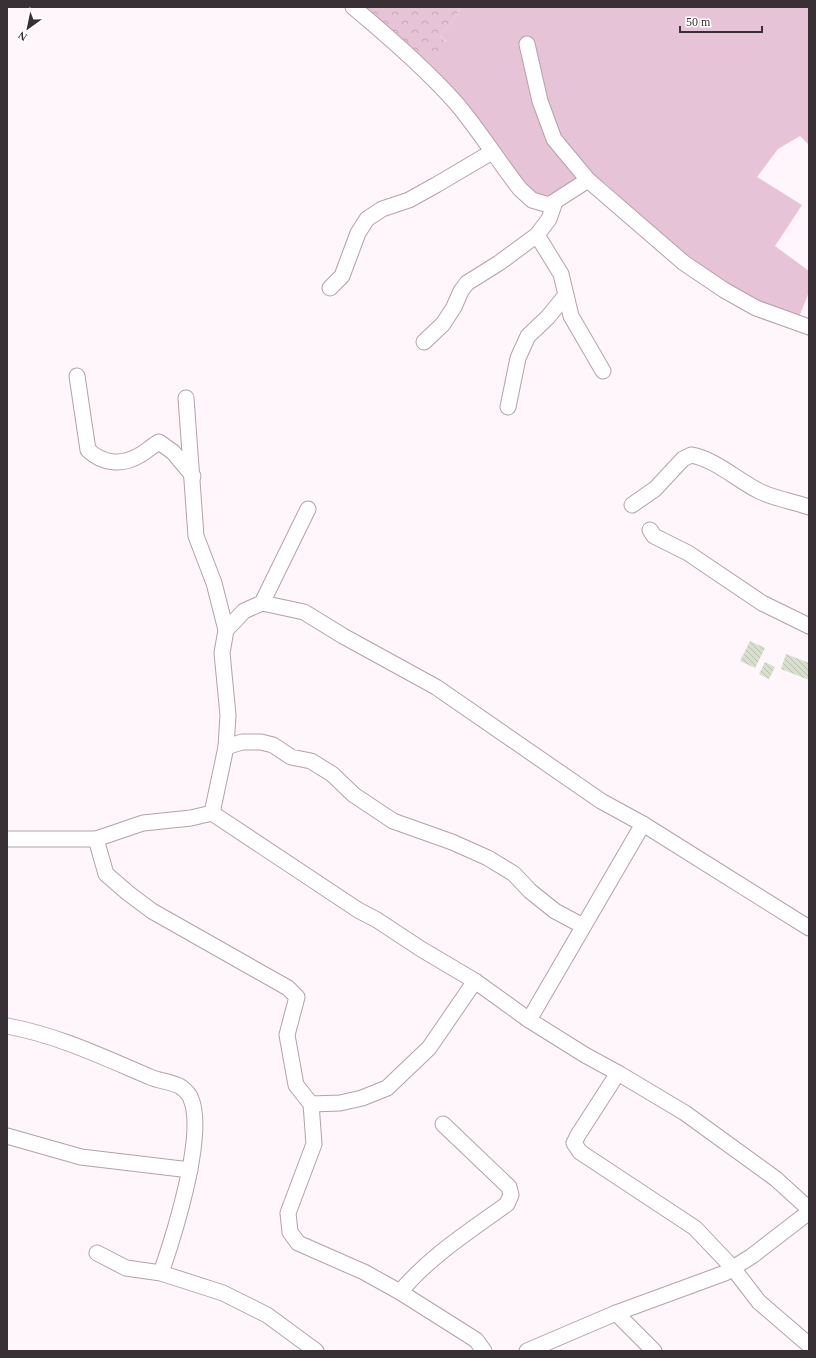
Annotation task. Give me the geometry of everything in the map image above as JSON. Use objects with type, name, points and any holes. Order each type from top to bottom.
[{"type":"street","points":[[353,7],[394,43],[456,104],[520,188],[532,200],[549,204],[555,202],[588,180]]},
{"type":"street","points":[[527,44],[540,101],[554,139],[588,180],[684,263],[724,290],[756,308],[809,327]]},
{"type":"street","points":[[330,288],[342,276],[358,233],[367,219],[382,209],[409,200],[436,186],[492,152]]},
{"type":"street","points":[[424,342],[443,324],[467,283],[499,263],[537,234],[549,219],[555,202]]},
{"type":"street","points":[[537,234],[561,274],[565,296],[571,316],[603,371]]},
{"type":"street","points":[[508,407],[518,358],[528,336],[548,317],[565,296]]},
{"type":"street","points":[[77,376],[88,450],[96,458],[106,462],[127,461],[141,455],[158,442],[173,452],[192,476]]},
{"type":"street","points":[[186,398],[196,536],[214,583],[226,630],[222,653],[228,715],[226,747],[212,813]]},
{"type":"street","points":[[632,505],[656,489],[683,459],[691,455],[712,463],[772,497],[807,502]]},
{"type":"street","points":[[262,603],[308,509]]},
{"type":"street","points":[[650,530],[654,536],[688,553],[762,603],[809,626]]},
{"type":"street","points":[[226,630],[244,611],[262,603],[304,612],[343,636],[436,687],[601,801],[643,824],[809,928]]},
{"type":"street","points":[[226,747],[242,742],[261,742],[273,745],[291,756],[311,761],[332,774],[354,795],[393,821],[452,842],[488,858],[514,874],[530,891],[555,911],[583,926]]},
{"type":"street","points":[[7,839],[96,839],[143,823],[191,818],[212,813],[358,910],[377,920],[421,949],[475,981],[529,1020],[585,1055],[685,1112],[776,1179],[809,1209]]},
{"type":"street","points":[[529,1020],[643,824]]},
{"type":"street","points":[[96,839],[106,874],[128,893],[152,911],[294,992],[297,997],[287,1035],[296,1085],[312,1104],[314,1144],[288,1213],[290,1232],[298,1243],[364,1272],[400,1292],[476,1340],[484,1351]]},
{"type":"street","points":[[312,1104],[340,1103],[362,1098],[387,1088],[429,1048],[475,981]]},
{"type":"street","points":[[7,1026],[30,1030],[76,1046],[159,1081],[181,1087],[191,1097],[195,1110],[190,1170],[174,1235],[161,1273]]},
{"type":"street","points":[[618,1073],[574,1143],[580,1152],[694,1228],[732,1267],[759,1302],[809,1345]]},
{"type":"street","points":[[400,1292],[414,1274],[443,1250],[508,1204],[511,1195],[509,1187],[443,1124]]},
{"type":"street","points":[[7,1136],[81,1157],[190,1170]]},
{"type":"street","points":[[528,1351],[616,1313],[725,1273],[732,1267],[752,1256],[809,1212]]},
{"type":"street","points":[[96,1253],[126,1268],[161,1273],[223,1293],[261,1312],[316,1351]]},
{"type":"street","points":[[616,1313],[654,1351]]},
{"type":"green space","points":[[359,7],[447,42],[440,36],[460,10],[456,7],[809,7],[809,145],[800,136],[778,149],[757,177],[802,205],[775,246],[809,271],[809,292],[799,317],[753,299],[732,288],[713,275],[657,231],[605,183],[540,205]]},
{"type":"green space","points":[[359,7],[456,7],[460,10],[440,36],[447,43],[438,51],[417,55]]},
{"type":"building","points":[[750,641],[765,648],[755,668],[740,661]]},
{"type":"building","points":[[786,654],[809,663],[809,680],[781,669]]},
{"type":"building","points":[[765,662],[775,667],[769,679],[759,674]]}]
